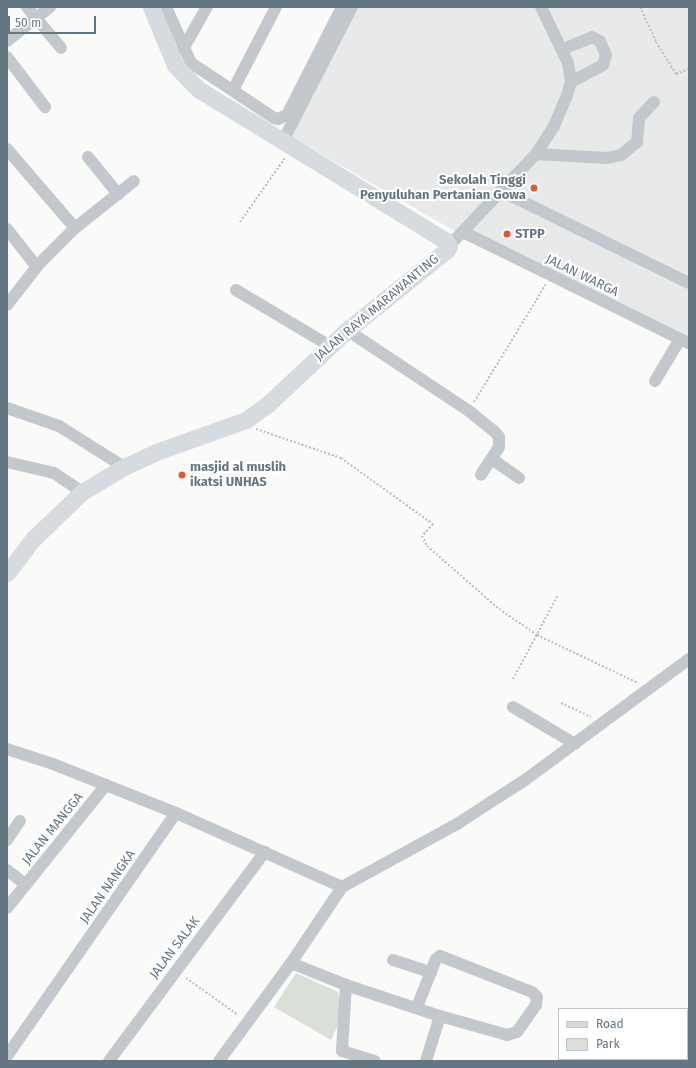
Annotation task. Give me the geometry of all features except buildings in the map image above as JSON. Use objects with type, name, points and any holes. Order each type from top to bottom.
[{"type":"street","points":[[27,7],[61,48]]},
{"type":"street","points":[[7,41],[50,7]]},
{"type":"street","name":"JALAN RAYA MARAWANTING","points":[[7,574],[34,539],[82,492],[124,467],[156,452],[238,424],[268,404],[347,330],[447,250],[449,246],[446,241],[198,88],[179,70],[169,54],[151,7]]},
{"type":"street","points":[[166,7],[183,49],[191,63],[274,118],[287,115],[342,7]]},
{"type":"street","points":[[183,49],[207,7]]},
{"type":"street","points":[[233,90],[276,7]]},
{"type":"street","points":[[288,144],[352,7]]},
{"type":"street","points":[[449,246],[536,154],[554,126],[571,82],[570,71],[563,49],[541,7]]},
{"type":"street","points":[[563,49],[592,37],[600,41],[606,55],[603,65],[571,82]]},
{"type":"street","points":[[7,57],[45,106]]},
{"type":"street","points":[[536,154],[607,158],[621,156],[637,142],[639,118],[654,102]]},
{"type":"street","points":[[7,149],[75,228]]},
{"type":"street","points":[[88,157],[118,194]]},
{"type":"street","points":[[7,305],[37,267],[75,228],[134,181]]},
{"type":"street","points":[[501,191],[689,283]]},
{"type":"street","points":[[7,229],[37,267]]},
{"type":"street","name":"JALAN WARGA","points":[[463,232],[684,341]]},
{"type":"street","points":[[236,290],[330,346]]},
{"type":"street","points":[[347,330],[469,411],[499,438],[500,447],[481,476]]},
{"type":"street","points":[[655,380],[684,341]]},
{"type":"street","points":[[7,408],[59,426],[124,467]]},
{"type":"street","points":[[492,459],[519,478]]},
{"type":"street","points":[[7,462],[54,473],[82,492]]},
{"type":"street","points":[[219,1061],[292,963],[342,887],[457,824],[525,780],[603,723],[648,687],[689,659]]},
{"type":"street","points":[[513,707],[575,744]]},
{"type":"street","points":[[7,749],[106,785],[265,852],[342,887]]},
{"type":"street","name":"JALAN MANGGA","points":[[7,908],[106,785]]},
{"type":"street","name":"JALAN NANGKA","points":[[7,1056],[176,814]]},
{"type":"street","points":[[7,840],[20,821]]},
{"type":"street","name":"JALAN SALAK","points":[[110,1061],[265,852]]},
{"type":"street","points":[[7,870],[26,885]]},
{"type":"street","points":[[292,963],[346,985],[417,1007],[440,1016],[503,1034],[512,1034],[516,1032],[536,1005],[537,997],[532,992],[442,956],[436,957],[417,1007]]},
{"type":"street","points":[[393,960],[431,972]]},
{"type":"street","points":[[346,985],[342,1051],[374,1061]]},
{"type":"street","points":[[426,1061],[440,1016]]},
{"type":"path","points":[[640,7],[656,42],[676,74],[689,69]]},
{"type":"path","points":[[240,222],[288,144]]},
{"type":"path","points":[[469,411],[550,276]]},
{"type":"path","points":[[238,424],[332,454],[401,500],[433,524],[422,536],[427,546],[500,609],[537,635],[648,687]]},
{"type":"path","points":[[513,679],[558,595]]},
{"type":"path","points":[[561,703],[603,723]]},
{"type":"path","points":[[176,970],[247,1022]]},
{"type":"shaded area","name":"Sekolah Tinggi Penyuluhan Pertanian Gowa","points":[[357,7],[689,7],[689,347],[472,241],[288,135]]},
{"type":"green space","points":[[296,973],[338,992],[343,1014],[331,1040],[274,1007]]},
{"type":"place","name":"Sekolah Tinggi Penyuluhan Pertanian Gowa","points":[[534,188]]},
{"type":"place","name":"STPP","points":[[507,234]]},
{"type":"place","name":"masjid al muslih ikatsi UNHAS","points":[[182,475]]}]
